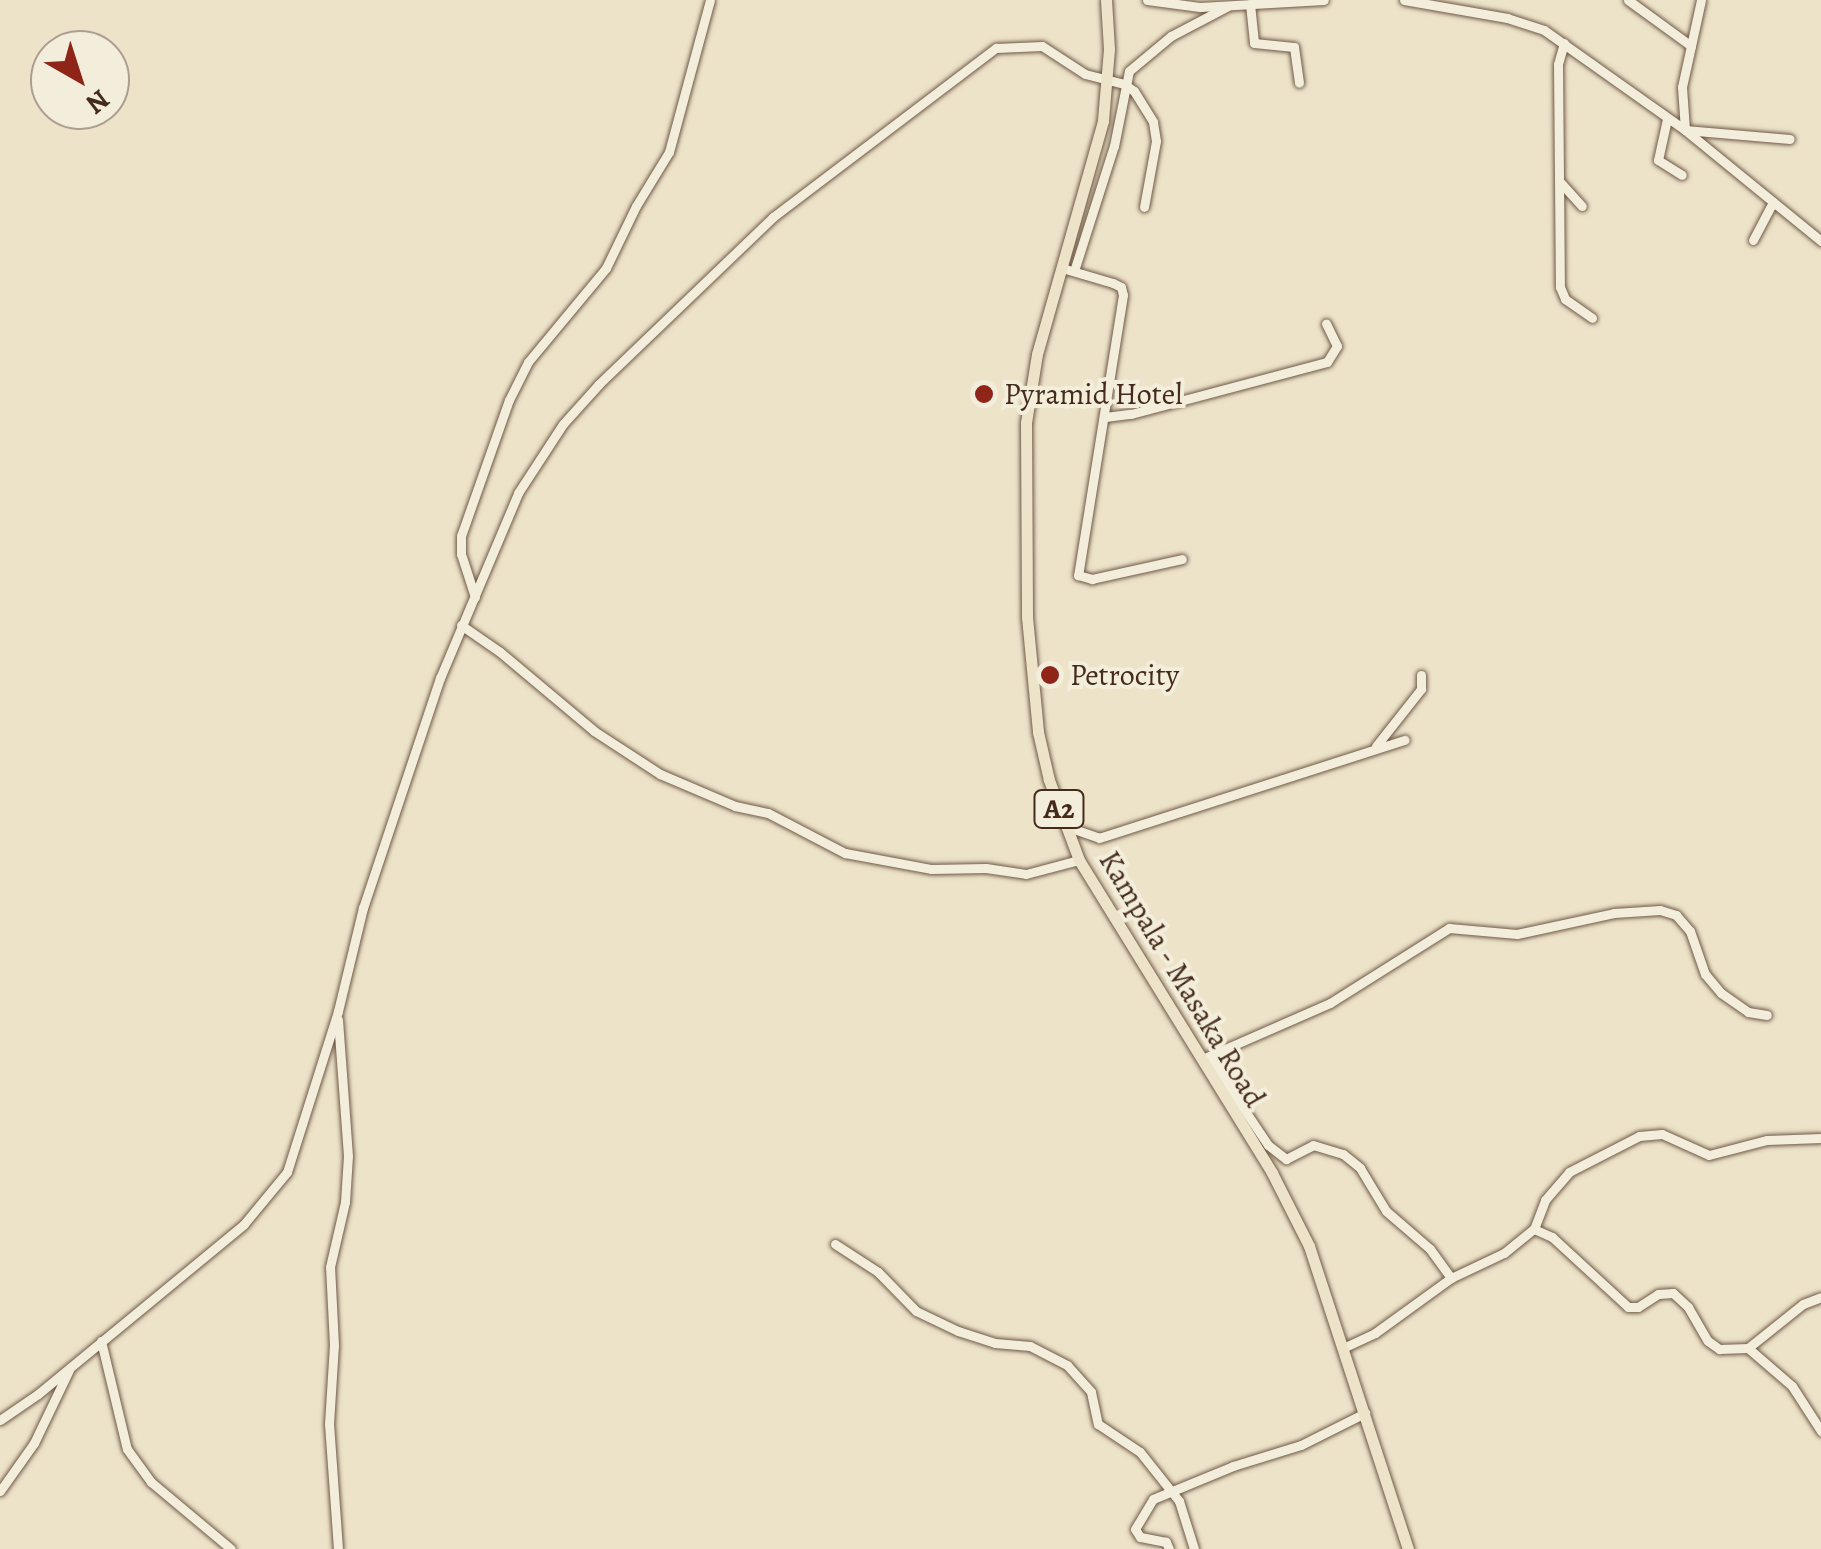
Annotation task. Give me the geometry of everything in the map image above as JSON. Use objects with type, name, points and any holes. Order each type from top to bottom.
[{"type":"main road","name":"Kampala - Masaka Road","points":[[1106,0],[1108,80],[1103,120],[1068,270],[1034,370],[1026,424],[1032,692],[1048,780],[1080,860],[1206,1058],[1298,1222],[1320,1274],[1408,1549]]},
{"type":"street","points":[[475,597],[461,554],[461,536],[509,400],[528,362],[606,268],[636,206],[669,152],[710,0]]},
{"type":"street","points":[[1148,0],[1228,6],[1324,0]]},
{"type":"street","points":[[1404,0],[1508,18],[1564,42],[1685,130],[1821,240]]},
{"type":"street","points":[[1628,0],[1690,46]]},
{"type":"street","points":[[1685,130],[1682,87],[1701,0]]},
{"type":"street","points":[[1250,4],[1254,42],[1294,47],[1299,84]]},
{"type":"street","points":[[1182,559],[1092,579],[1078,574],[1122,290],[1113,283],[1068,270],[1114,146],[1129,70],[1171,36],[1228,6]]},
{"type":"street","points":[[1564,42],[1558,64],[1560,287],[1565,299],[1592,318]]},
{"type":"street","points":[[0,1420],[244,1224],[287,1172],[301,1138],[338,1012],[392,813],[461,625],[518,493],[563,424],[632,350],[773,218],[996,48],[1042,46],[1085,74],[1124,84],[1144,105],[1156,141],[1144,208]]},
{"type":"street","points":[[1667,119],[1658,160],[1682,175]]},
{"type":"street","points":[[1685,130],[1790,139]]},
{"type":"street","points":[[1562,182],[1582,206]]},
{"type":"street","points":[[1752,240],[1773,202]]},
{"type":"street","points":[[1105,416],[1132,414],[1328,362],[1337,346],[1326,323]]},
{"type":"street","points":[[461,625],[500,652],[594,731],[660,774],[734,806],[768,813],[846,853],[931,870],[986,868],[1026,874],[1080,860]]},
{"type":"street","points":[[1374,748],[1421,689],[1421,675]]},
{"type":"street","points":[[1066,826],[1099,838],[1405,740]]},
{"type":"street","points":[[1452,1278],[1430,1248],[1386,1211],[1360,1168],[1342,1154],[1313,1145],[1286,1160],[1268,1144],[1206,1058],[1330,1003],[1449,928],[1517,934],[1614,913],[1660,910],[1676,916],[1690,931],[1705,974],[1721,993],[1748,1012],[1767,1016]]},
{"type":"street","points":[[338,1012],[348,1156],[345,1202],[330,1267],[334,1345],[329,1424],[338,1549]]},
{"type":"street","points":[[1343,1348],[1376,1333],[1452,1278],[1489,1262],[1534,1230],[1545,1200],[1569,1172],[1640,1136],[1662,1134],[1709,1155],[1767,1140],[1821,1138]]},
{"type":"street","points":[[1534,1230],[1552,1237],[1628,1307],[1638,1307],[1658,1294],[1672,1294],[1688,1307],[1713,1346],[1748,1348],[1792,1386],[1821,1431]]},
{"type":"street","points":[[834,1244],[878,1272],[927,1316],[985,1341],[1030,1346],[1067,1364],[1092,1392],[1098,1424],[1140,1452],[1172,1493],[1184,1512],[1194,1549]]},
{"type":"street","points":[[1748,1348],[1803,1304],[1821,1297]]},
{"type":"street","points":[[101,1341],[127,1449],[151,1482],[232,1549]]},
{"type":"street","points":[[0,1492],[34,1442],[70,1367]]},
{"type":"street","points":[[1169,1549],[1166,1542],[1140,1537],[1135,1523],[1153,1498],[1233,1466],[1301,1445],[1364,1413]]},
{"type":"place","name":"Pyramid Hotel","points":[[984,394]]},
{"type":"place","name":"Petrocity","points":[[1050,675]]}]
